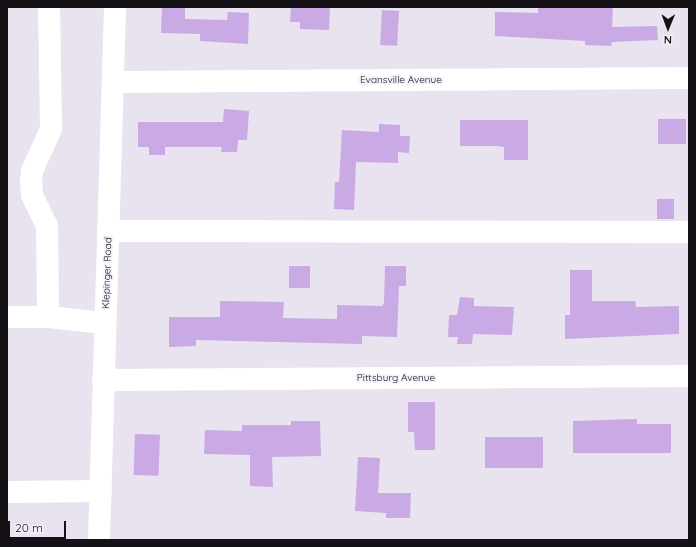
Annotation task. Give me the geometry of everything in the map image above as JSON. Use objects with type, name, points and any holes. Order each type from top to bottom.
[{"type":"street","points":[[48,316],[47,226],[32,196],[31,181],[32,171],[51,129],[49,7]]},
{"type":"street","name":"Klepinger Road","points":[[99,540],[115,7]]},
{"type":"street","name":"Evansville Avenue","points":[[113,82],[689,78]]},
{"type":"street","points":[[108,231],[689,232]]},
{"type":"street","points":[[7,317],[48,316],[105,323]]},
{"type":"street","name":"Pittsburg Avenue","points":[[103,380],[689,376]]},
{"type":"street","points":[[7,492],[101,491]]},
{"type":"building","points":[[162,7],[185,7],[185,19],[227,20],[228,12],[249,13],[248,44],[200,41],[200,34],[161,33]]},
{"type":"building","points":[[291,7],[330,7],[329,30],[300,29],[300,22],[290,22]]},
{"type":"building","points":[[538,7],[613,7],[612,27],[657,26],[658,40],[612,42],[611,46],[585,45],[585,41],[495,36],[495,12],[538,13]]},
{"type":"building","points":[[382,10],[399,11],[397,46],[380,45]]},
{"type":"building","points":[[224,109],[249,111],[247,140],[238,140],[237,152],[221,152],[222,147],[165,147],[165,155],[149,155],[149,147],[138,147],[138,122],[223,122]]},
{"type":"building","points":[[658,119],[686,119],[686,144],[658,144]]},
{"type":"building","points":[[460,120],[528,120],[528,160],[504,160],[504,147],[460,146]]},
{"type":"building","points":[[379,124],[400,125],[400,136],[410,136],[409,153],[398,152],[398,163],[356,162],[354,210],[334,209],[335,182],[339,182],[342,130],[379,132]]},
{"type":"building","points":[[657,199],[674,199],[674,219],[657,219]]},
{"type":"building","points":[[289,266],[310,266],[310,288],[289,288]]},
{"type":"building","points":[[385,266],[406,266],[406,286],[399,286],[397,337],[362,336],[362,344],[196,340],[196,346],[169,347],[169,317],[220,317],[220,301],[284,302],[283,318],[337,319],[337,305],[382,306],[384,303]]},
{"type":"building","points":[[570,270],[592,270],[592,301],[635,301],[636,307],[679,306],[679,334],[565,339],[565,315],[570,315]]},
{"type":"building","points":[[460,297],[474,298],[474,306],[514,307],[512,335],[473,334],[472,344],[457,344],[458,337],[448,337],[449,315],[457,315]]},
{"type":"building","points":[[408,402],[435,402],[435,450],[415,450],[414,432],[408,432]]},
{"type":"building","points":[[637,419],[637,424],[671,424],[671,453],[573,453],[573,421]]},
{"type":"building","points":[[291,421],[320,421],[321,456],[272,457],[273,487],[250,486],[250,455],[204,454],[205,430],[242,431],[242,425],[291,425]]},
{"type":"building","points":[[135,434],[160,435],[159,476],[134,475]]},
{"type":"building","points":[[485,437],[543,437],[543,468],[485,468]]},
{"type":"building","points":[[358,457],[380,458],[378,493],[411,493],[410,518],[386,518],[386,513],[355,511]]}]
